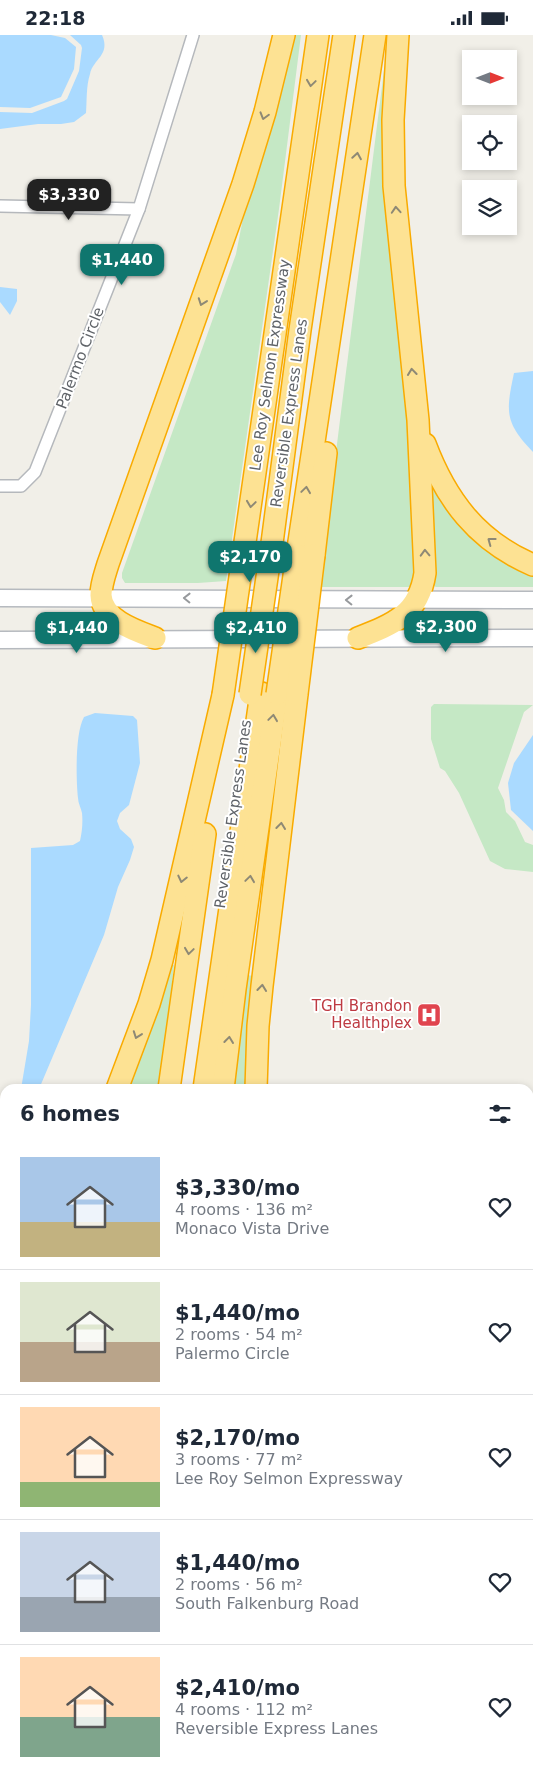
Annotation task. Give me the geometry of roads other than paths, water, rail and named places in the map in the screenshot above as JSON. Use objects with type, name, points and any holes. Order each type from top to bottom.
[{"type":"highway","points":[[155,638],[132,630],[109,611],[101,597],[102,585],[108,563],[243,185],[265,112],[284,35]]},
{"type":"highway","name":"Lee Roy Selmon Expressway","points":[[223,695],[318,35]]},
{"type":"highway","name":"Reversible Express Lanes","points":[[291,552],[294,375],[344,35]]},
{"type":"highway","points":[[224,1084],[271,694],[291,552],[341,256],[375,35]]},
{"type":"highway","points":[[358,638],[403,616],[417,600],[423,585],[426,566],[418,420],[394,186],[393,120],[398,35]]},
{"type":"highway","points":[[418,420],[434,466],[454,503],[481,533],[506,551],[533,565]]},
{"type":"highway","points":[[205,1084],[271,694]]},
{"type":"highway","points":[[256,1084],[258,1026],[262,986],[271,694]]},
{"type":"highway","name":"Reversible Express Lanes","points":[[194,1084],[271,694]]},
{"type":"highway","points":[[119,1084],[162,960],[223,695]]},
{"type":"highway","points":[[170,1084],[223,695]]},
{"type":"street","name":"Palermo Circle","points":[[0,486],[21,486],[35,472],[139,209],[193,35]]},
{"type":"street","points":[[0,206],[139,209]]},
{"type":"street","points":[[0,598],[533,600]]},
{"type":"street","points":[[0,640],[533,638]]},
{"type":"water","points":[[0,35],[51,35],[65,38],[76,47],[74,69],[61,97],[30,108],[0,107]]},
{"type":"water","points":[[70,35],[102,35],[104,42],[103,52],[92,69],[89,79],[86,113],[74,122],[0,129],[0,112],[32,113],[67,99],[79,71],[82,48]]},
{"type":"water","points":[[0,287],[17,289],[17,301],[10,315],[0,302]]},
{"type":"water","points":[[533,371],[533,452],[512,424],[509,407],[514,373]]},
{"type":"water","points":[[95,713],[133,716],[137,720],[140,763],[129,805],[120,813],[117,821],[120,829],[131,839],[134,847],[118,887],[104,935],[41,1084],[22,1084],[29,1041],[31,1005],[31,848],[73,845],[80,841],[82,813],[78,800],[77,768],[79,734],[84,717]]},
{"type":"water","points":[[533,735],[533,831],[511,810],[508,783],[514,763]]},
{"type":"place","name":"TGH Brandon Healthplex","points":[[429,1015]]}]
